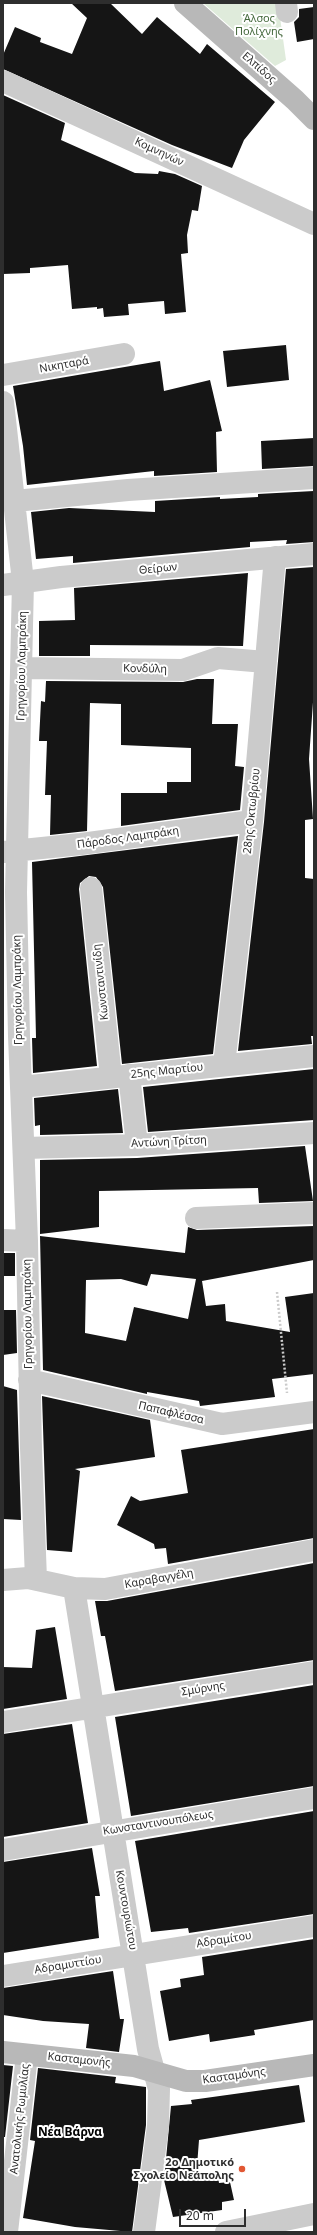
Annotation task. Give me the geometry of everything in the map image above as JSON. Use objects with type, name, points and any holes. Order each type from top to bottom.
[{"type":"street","name":"Ελπίδος","points":[[185,3],[295,100],[314,119]]},
{"type":"street","name":"Κομνηνών","points":[[3,81],[314,224]]},
{"type":"street","name":"Νικηταρά","points":[[3,376],[124,354]]},
{"type":"street","name":"Γρηγορίου Λαμπράκη","points":[[3,402],[15,502],[13,584],[22,668],[12,742],[10,851],[11,1036],[21,1087],[24,1148],[29,1380],[36,1579]]},
{"type":"street","points":[[15,502],[128,490],[314,478]]},
{"type":"street","name":"Θείρων","points":[[13,584],[314,554]]},
{"type":"street","name":"28ης Οκτωβρίου","points":[[224,1065],[252,820],[265,662],[276,557]]},
{"type":"street","name":"Κονδύλη","points":[[22,668],[183,670],[218,658],[265,662]]},
{"type":"street","name":"Πάροδος Λαμπράκη","points":[[10,851],[81,844],[252,820]]},
{"type":"street","name":"Κωνσταντινίδη","points":[[91,888],[120,1076],[137,1144]]},
{"type":"street","name":"25ης Μαρτίου","points":[[21,1087],[314,1056]]},
{"type":"street","name":"Αντώνη Τρίτση","points":[[24,1148],[137,1144],[314,1133]]},
{"type":"street","points":[[196,1218],[314,1212]]},
{"type":"street","points":[[3,1240],[27,1241]]},
{"type":"street","name":"Παπαφλέσσα","points":[[29,1380],[222,1424],[314,1412]]},
{"type":"street","name":"Καραβαγγέλη","points":[[3,1580],[36,1579],[74,1588],[105,1589],[314,1550]]},
{"type":"street","name":"Κουντουριώτου","points":[[74,1588],[148,2049],[159,2089],[159,2113],[144,2232]]},
{"type":"street","name":"Σμύρνης","points":[[3,1722],[92,1706],[314,1672]]},
{"type":"street","name":"Κωνσταντινουπόλεως","points":[[3,1850],[314,1798]]},
{"type":"street","name":"Αδραμίτου","points":[[134,1955],[314,1926]]},
{"type":"street","name":"Αδραμυττίου","points":[[3,1976],[134,1955]]},
{"type":"street","name":"Κασταμονής","points":[[3,2052],[134,2066],[155,2071]]},
{"type":"street","name":"Ανατολικής Ρωμυλίας","points":[[7,2232],[27,2054]]},
{"type":"street","name":"Κασταμόνης","points":[[155,2071],[179,2080],[193,2082],[314,2065]]},
{"type":"street","points":[[226,2232],[314,2214]]},
{"type":"path","points":[[277,1292],[288,1398]]},
{"type":"green space","name":"Άλσος Πολίχνης","points":[[203,3],[278,3],[286,60],[275,66]]},
{"type":"building","points":[[71,3],[110,3],[142,34],[157,17],[200,54],[207,44],[275,102],[244,140],[232,168],[172,145],[3,69],[3,55],[15,27],[41,38],[40,42],[72,54],[87,18]]},
{"type":"building","points":[[314,7],[314,39],[297,42],[294,22],[299,17],[299,9]]},
{"type":"building","points":[[3,95],[65,123],[61,140],[135,173],[158,174],[159,171],[175,174],[202,186],[198,211],[192,210],[187,235],[188,253],[181,254],[186,312],[165,314],[164,301],[128,304],[129,315],[104,317],[103,308],[97,309],[97,307],[72,309],[68,265],[30,268],[30,273],[3,274]]},
{"type":"building","points":[[286,345],[289,380],[227,387],[223,351]]},
{"type":"building","points":[[160,361],[164,391],[210,380],[222,431],[216,432],[217,472],[154,476],[154,471],[27,485],[23,446],[13,386]]},
{"type":"building","points":[[314,438],[314,466],[262,469],[261,441]]},
{"type":"building","points":[[314,491],[314,542],[286,544],[287,540],[250,542],[250,547],[73,563],[73,556],[36,559],[31,512],[69,508],[155,512],[155,501],[220,497],[220,499],[258,497],[258,494]]},
{"type":"building","points":[[314,567],[314,688],[309,759],[313,819],[305,820],[305,878],[314,879],[314,1036],[311,1036],[312,1044],[238,1051],[264,822],[286,569]]},
{"type":"building","points":[[248,573],[243,646],[90,645],[90,656],[39,656],[39,621],[75,620],[74,588]]},
{"type":"building","points":[[197,679],[214,679],[212,724],[238,724],[235,766],[244,767],[240,810],[121,826],[121,793],[167,793],[167,782],[191,782],[191,748],[121,745],[121,704],[90,703],[87,831],[50,835],[51,795],[45,795],[47,741],[39,741],[41,701],[45,702],[46,681],[183,682]]},
{"type":"building","points":[[238,836],[213,1054],[122,1064],[103,887],[96,877],[89,876],[80,883],[79,889],[97,1066],[33,1073],[32,1038],[36,1038],[32,862]]},
{"type":"building","points":[[314,1069],[314,1120],[148,1132],[143,1087]]},
{"type":"building","points":[[118,1089],[123,1133],[40,1135],[40,1125],[35,1126],[34,1098]]},
{"type":"building","points":[[305,1146],[313,1201],[259,1203],[258,1188],[99,1191],[99,1227],[40,1234],[40,1160],[137,1158]]},
{"type":"building","points":[[314,1226],[314,1260],[202,1281],[206,1306],[225,1304],[226,1321],[290,1332],[285,1297],[314,1293],[314,1374],[272,1379],[275,1397],[200,1406],[199,1401],[147,1392],[147,1394],[43,1370],[40,1236],[185,1253],[188,1227],[197,1230]],"holes":[[[151,1274],[196,1279],[188,1319],[134,1307],[126,1341],[85,1333],[86,1280],[121,1279],[147,1286]]]},
{"type":"building","points":[[3,1253],[15,1253],[15,1276],[3,1276]]},
{"type":"building","points":[[3,1310],[16,1310],[17,1353],[3,1355]]},
{"type":"building","points":[[3,1386],[17,1390],[21,1520],[3,1519]]},
{"type":"building","points":[[42,1396],[150,1420],[155,1457],[75,1469],[80,1471],[72,1552],[47,1550]]},
{"type":"building","points":[[314,1429],[314,1538],[168,1564],[166,1548],[155,1549],[154,1544],[117,1525],[131,1496],[140,1501],[188,1493],[181,1450]]},
{"type":"building","points":[[314,1563],[314,1660],[115,1691],[105,1636],[101,1636],[95,1601],[107,1601]]},
{"type":"building","points":[[55,1627],[67,1699],[3,1709],[3,1667],[32,1668],[36,1630]]},
{"type":"building","points":[[314,1685],[314,1786],[131,1816],[115,1717]]},
{"type":"building","points":[[72,1724],[88,1823],[3,1837],[3,1734]]},
{"type":"building","points":[[314,1811],[314,1914],[189,1933],[188,1928],[151,1932],[135,1841]]},
{"type":"building","points":[[92,1848],[100,1896],[95,1896],[99,1938],[3,1953],[3,1862]]},
{"type":"building","points":[[314,1939],[314,2020],[254,2030],[255,2035],[210,2042],[209,2034],[169,2041],[160,1991],[181,1987],[180,1979],[204,1975],[202,1957]]},
{"type":"building","points":[[113,1971],[120,2019],[124,2019],[119,2052],[86,2048],[89,2024],[43,2021],[3,2015],[3,1988]]},
{"type":"building","points":[[3,2065],[13,2066],[5,2137],[3,2137]]},
{"type":"building","points":[[38,2068],[116,2077],[115,2083],[146,2087],[146,2125],[132,2232],[75,2227],[23,2218],[35,2141],[30,2140]]},
{"type":"building","points":[[299,2085],[305,2122],[199,2140],[196,2179],[218,2177],[219,2183],[230,2182],[234,2200],[222,2202],[222,2210],[173,2217],[164,2180],[171,2106],[192,2104],[191,2100]]},
{"type":"place","name":"2ο Δημοτικό Σχολείο Νεάπολης","points":[[242,2169]]},
{"type":"district","name":"Νέα Βάρνα","points":[[70,2133]]}]
